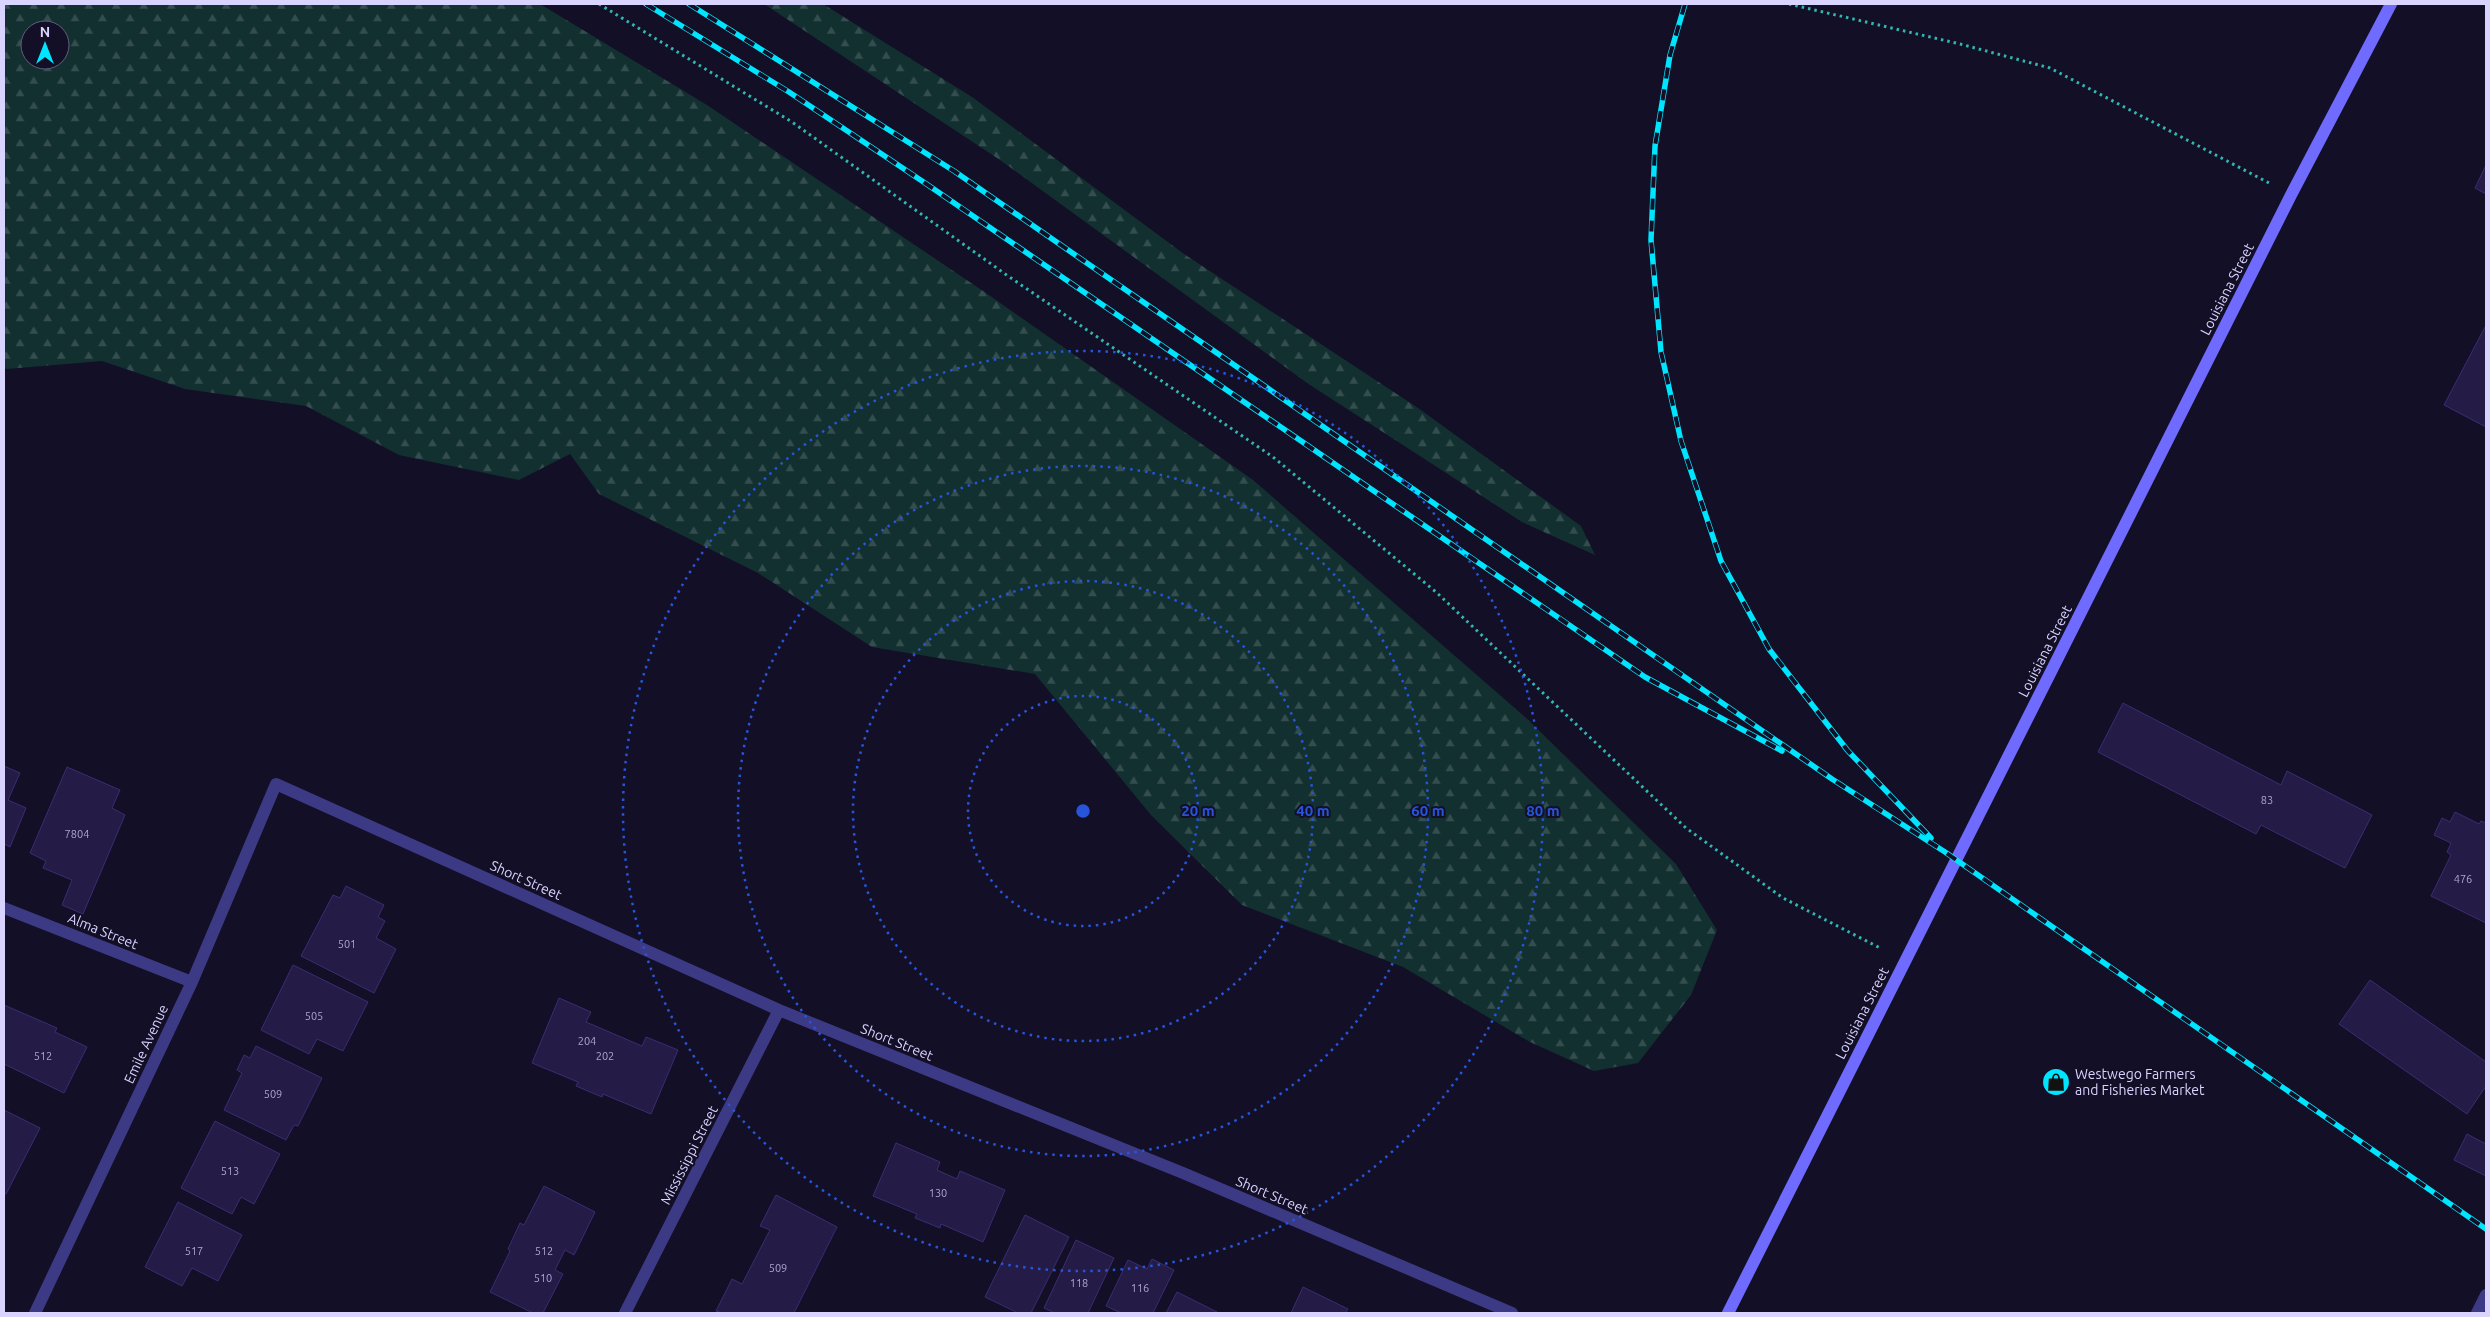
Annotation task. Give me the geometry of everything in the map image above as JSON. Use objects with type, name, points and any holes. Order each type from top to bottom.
[{"type":"main road","name":"Louisiana Street","points":[[1728,1313],[2291,195],[2391,4]]},
{"type":"street","name":"Emile Avenue","points":[[35,1313],[192,982],[276,784]]},
{"type":"street","name":"Short Street","points":[[276,784],[778,1010],[1183,1173],[1512,1313]]},
{"type":"street","name":"Alma Street","points":[[4,908],[192,982]]},
{"type":"street","name":"Mississippi Street","points":[[625,1313],[778,1010]]},
{"type":"street","points":[[2477,1313],[2486,1295]]},
{"type":"path","points":[[599,4],[792,122],[1008,276],[1273,457],[1436,592],[1686,828],[1783,898],[1906,961]]},
{"type":"path","points":[[1789,4],[1960,44],[2050,68],[2291,195]]},
{"type":"green space","points":[[4,4],[540,4],[707,105],[986,293],[1253,480],[1525,717],[1676,864],[1717,930],[1691,995],[1638,1063],[1594,1071],[1530,1042],[1403,967],[1242,905],[1151,815],[1035,674],[872,647],[758,573],[599,494],[570,454],[519,480],[399,455],[306,406],[185,389],[102,361],[4,368]]},
{"type":"green space","points":[[764,4],[823,4],[972,97],[1184,254],[1418,408],[1581,526],[1595,555],[1522,522],[1307,383],[1000,160]]},
{"type":"building","points":[[2486,165],[2486,194],[2475,188]]},
{"type":"building","points":[[2486,328],[2486,427],[2444,405]]},
{"type":"building","points":[[2123,703],[2281,785],[2287,771],[2372,815],[2345,868],[2261,825],[2256,834],[2098,752]]},
{"type":"building","points":[[4,766],[20,773],[8,800],[26,808],[10,847],[4,844]]},
{"type":"building","points":[[67,767],[120,790],[112,808],[125,815],[83,914],[62,905],[72,880],[43,868],[46,861],[30,853]]},
{"type":"building","points":[[2455,812],[2479,824],[2481,821],[2486,823],[2486,923],[2431,896],[2451,855],[2447,852],[2451,843],[2434,835],[2442,818],[2450,822]]},
{"type":"building","points":[[346,886],[384,905],[378,917],[385,921],[376,938],[396,949],[374,993],[301,956],[333,895],[340,898]]},
{"type":"building","points":[[293,965],[368,1002],[343,1051],[317,1039],[309,1054],[261,1030]]},
{"type":"building","points":[[2370,980],[2486,1062],[2486,1086],[2467,1114],[2339,1024]]},
{"type":"building","points":[[559,998],[591,1012],[586,1022],[642,1046],[646,1037],[678,1050],[651,1114],[603,1094],[602,1097],[576,1086],[578,1082],[532,1063]]},
{"type":"building","points":[[4,1005],[57,1028],[55,1032],[87,1047],[64,1093],[4,1064]]},
{"type":"building","points":[[256,1046],[322,1078],[298,1126],[294,1125],[286,1140],[224,1110],[242,1073],[237,1070],[244,1055],[250,1058]]},
{"type":"building","points":[[4,1110],[40,1128],[6,1194],[4,1193]]},
{"type":"building","points":[[215,1121],[280,1154],[254,1204],[241,1197],[232,1214],[181,1188]]},
{"type":"building","points":[[2467,1134],[2486,1144],[2486,1176],[2454,1160]]},
{"type":"building","points":[[896,1143],[940,1162],[937,1170],[957,1179],[960,1171],[1005,1190],[983,1242],[941,1224],[940,1228],[915,1218],[917,1214],[873,1196]]},
{"type":"building","points":[[544,1186],[595,1212],[574,1255],[565,1250],[555,1270],[563,1274],[543,1313],[533,1313],[490,1292],[510,1251],[508,1249],[520,1223],[524,1225]]},
{"type":"building","points":[[776,1195],[837,1227],[794,1313],[722,1313],[716,1311],[732,1279],[742,1284],[770,1230],[760,1226]]},
{"type":"building","points":[[178,1202],[242,1235],[218,1281],[192,1268],[182,1286],[145,1267]]},
{"type":"building","points":[[1025,1215],[1069,1237],[1031,1313],[1018,1313],[985,1297]]},
{"type":"building","points":[[1076,1240],[1114,1258],[1088,1313],[1055,1313],[1044,1308]]},
{"type":"building","points":[[1152,1259],[1174,1270],[1153,1313],[1121,1313],[1106,1306],[1128,1260],[1147,1269]]},
{"type":"building","points":[[1303,1287],[1348,1309],[1345,1313],[1291,1313]]},
{"type":"building","points":[[1177,1292],[1217,1312],[1166,1313]]},
{"type":"railway","points":[[646,4],[789,92],[925,183],[1645,677],[1782,751]]},
{"type":"railway","points":[[689,4],[954,171],[1832,779],[1945,852],[2486,1229]]},
{"type":"railway","points":[[1685,4],[1670,55],[1655,146],[1651,240],[1661,352],[1681,441],[1721,561],[1769,649],[1848,751],[1931,838]]},
{"type":"place","name":"Westwego Farmers and Fisheries Market","points":[[2056,1082]]}]
